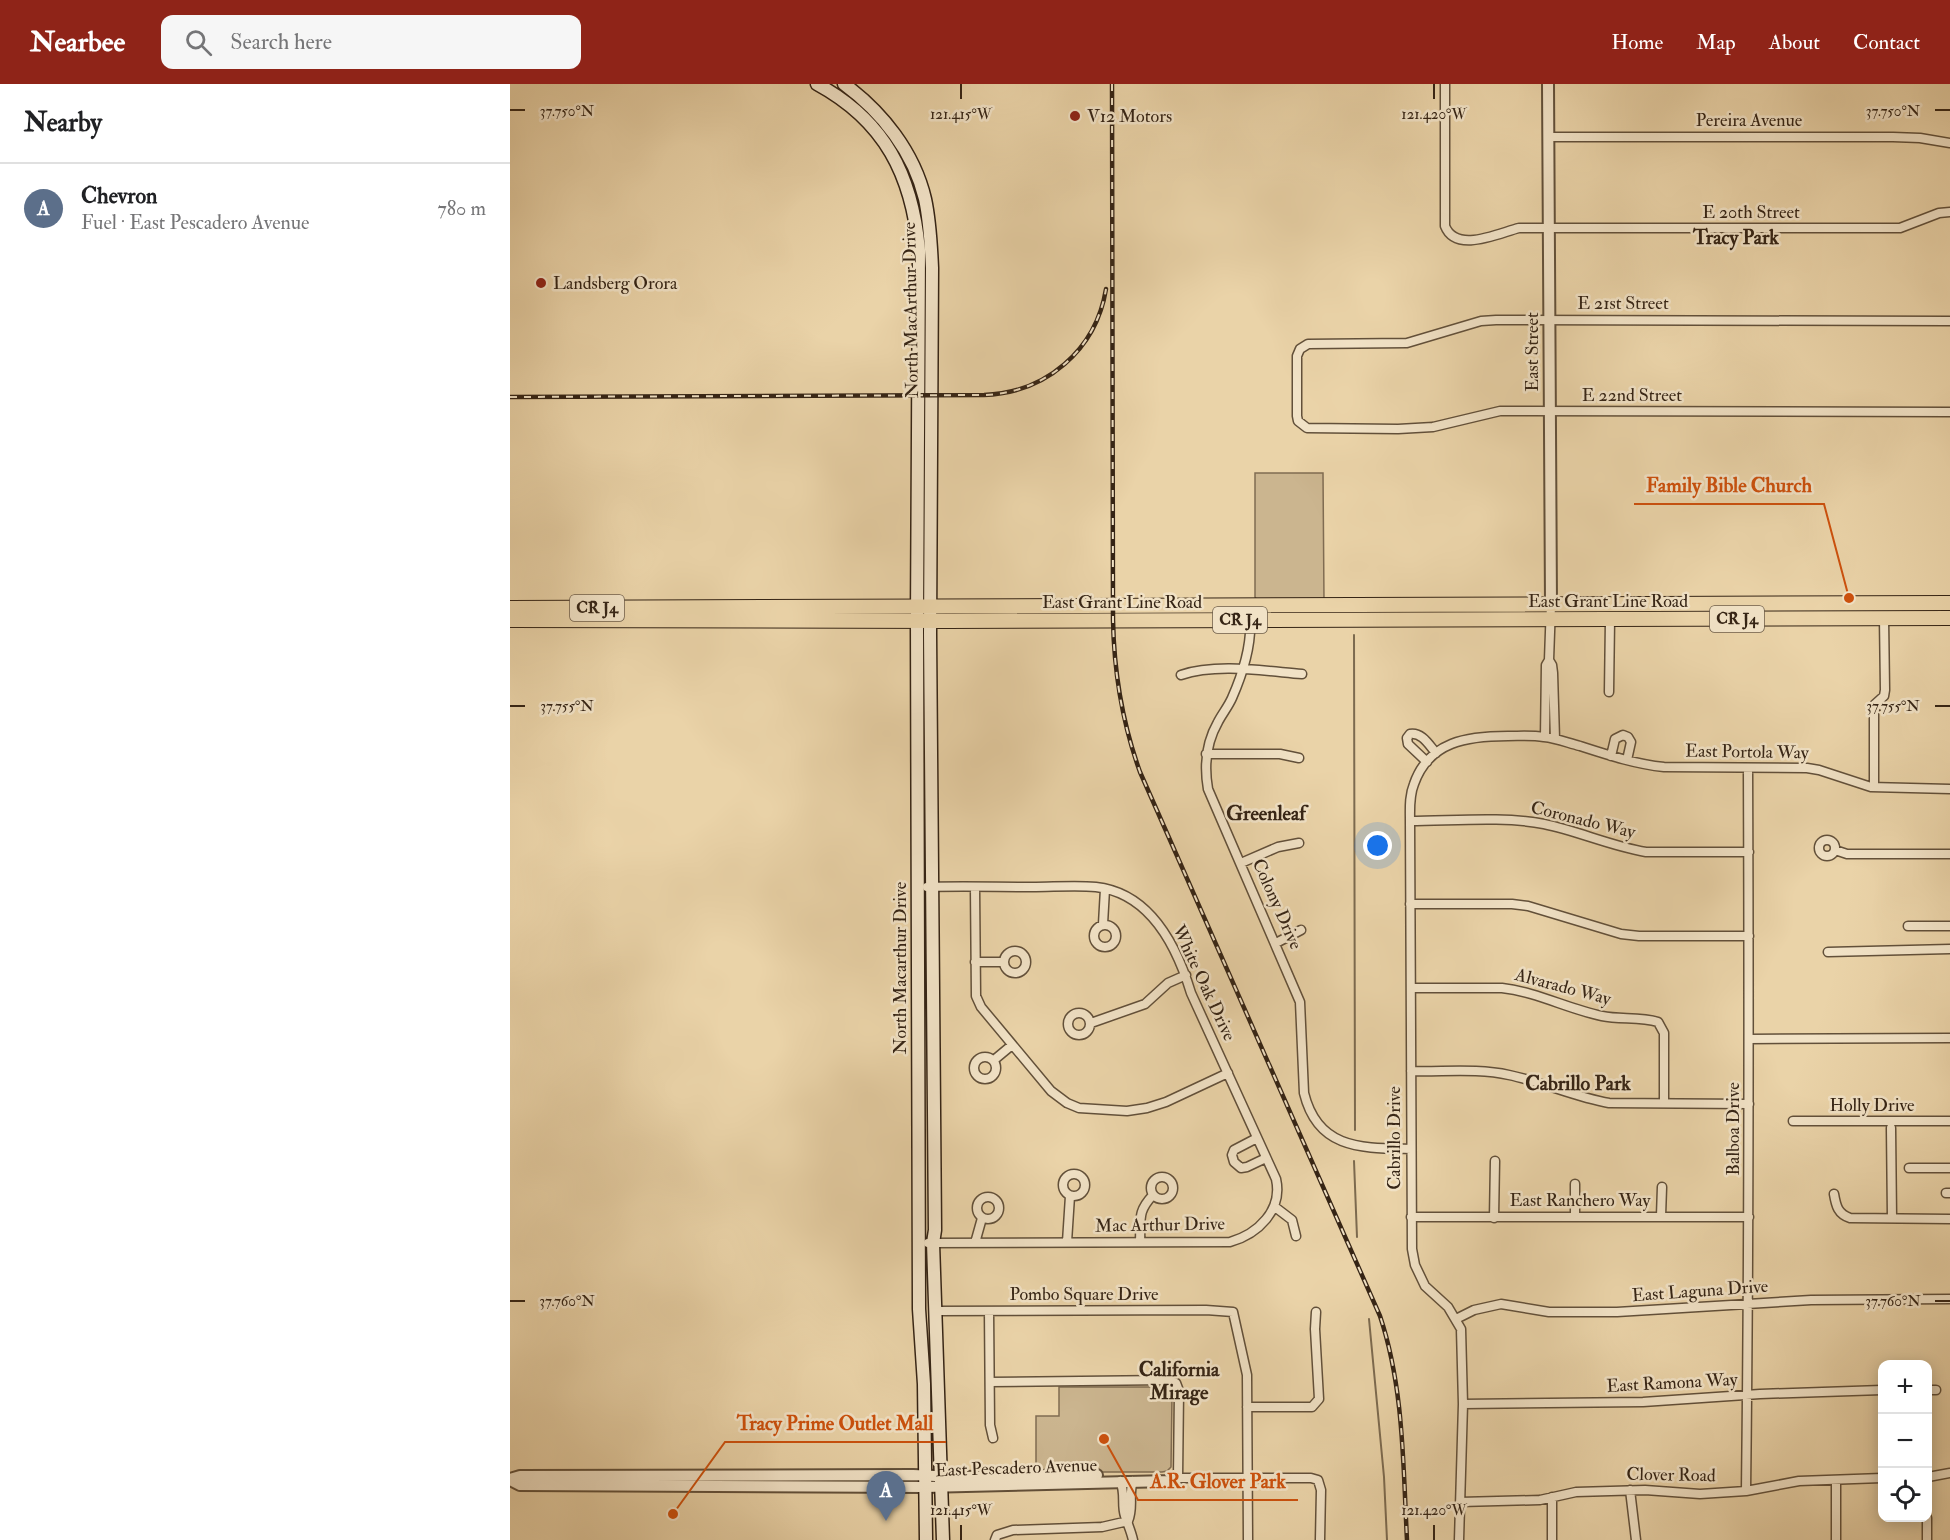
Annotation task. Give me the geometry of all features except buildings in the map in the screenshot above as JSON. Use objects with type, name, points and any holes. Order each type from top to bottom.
[{"type":"main road","name":"North MacArthur Drive","points":[[817,84],[849,105],[880,137],[902,173],[911,197],[919,250],[918,396]]},
{"type":"main road","name":"North MacArthur Drive","points":[[844,84],[865,101],[899,141],[910,160],[925,200],[930,229],[932,268],[931,456]]},
{"type":"main road","name":"North Macarthur Drive","points":[[918,396],[933,887],[935,1230],[933,1243],[943,1540]]},
{"type":"main road","name":"North Macarthur Drive","points":[[926,1540],[924,1384],[919,1309],[918,887],[923,614],[931,456]]},
{"type":"main road","name":"East Grant Line Road","points":[[1249,613],[1551,604],[1950,603]]},
{"type":"main road","name":"East Grant Line Road","points":[[510,608],[923,614]]},
{"type":"main road","name":"East Grant Line Road","points":[[510,620],[923,614],[1249,613],[1610,620],[1950,618]]},
{"type":"street","name":"E 20th Street","points":[[1445,84],[1445,226],[1449,234],[1458,239],[1479,240],[1519,228],[1900,228],[1939,213],[1950,212]]},
{"type":"street","name":"East Street","points":[[1548,84],[1551,604],[1549,660]]},
{"type":"street","name":"Pereira Avenue","points":[[1548,137],[1893,137],[1920,138],[1950,143]]},
{"type":"street","name":"E 21st Street","points":[[1315,428],[1302,426],[1297,416],[1297,356],[1300,349],[1308,344],[1407,343],[1480,321],[1548,319],[1950,321]]},
{"type":"street","name":"E 22nd Street","points":[[1315,428],[1433,427],[1500,411],[1950,412]]},
{"type":"street","name":"Colony Drive","points":[[1249,613],[1248,651],[1231,700],[1211,735],[1206,754],[1208,789],[1300,1002],[1304,1093],[1314,1119],[1324,1130],[1349,1145],[1411,1149]]},
{"type":"street","points":[[1874,787],[1874,705],[1884,696],[1885,690],[1884,618]]},
{"type":"street","points":[[1609,692],[1610,620]]},
{"type":"street","points":[[1545,736],[1546,665],[1549,660],[1553,673],[1555,739]]},
{"type":"street","points":[[1181,675],[1195,670],[1302,674]]},
{"type":"street","points":[[1427,762],[1408,744],[1407,738],[1410,734],[1420,735],[1436,753]]},
{"type":"street","points":[[1611,756],[1615,739],[1623,735],[1631,742],[1626,760]]},
{"type":"street","name":"East Portola Way","points":[[1436,753],[1450,744],[1472,737],[1545,736],[1626,760],[1664,767],[1819,770],[1874,787],[1950,789]]},
{"type":"street","name":"Cabrillo Drive","points":[[1436,753],[1418,774],[1413,786],[1410,821],[1411,1218],[1412,1249],[1420,1278],[1425,1286],[1448,1306],[1461,1329],[1463,1404],[1460,1540]]},
{"type":"street","points":[[1206,754],[1280,754],[1299,758]]},
{"type":"street","name":"Balboa Drive","points":[[1746,1491],[1746,1305],[1749,1218],[1748,768]]},
{"type":"street","name":"Coronado Way","points":[[1410,821],[1523,821],[1546,824],[1646,852],[1749,852]]},
{"type":"street","points":[[1241,863],[1278,847],[1299,843]]},
{"type":"street","points":[[1835,850],[1847,854],[1950,854]]},
{"type":"street","name":"White Oak Drive","points":[[918,887],[1095,887],[1126,897],[1143,908],[1167,936],[1186,975],[1191,993],[1276,1179],[1279,1191],[1275,1207]]},
{"type":"street","points":[[975,888],[976,996],[981,1007],[1012,1045],[1057,1096],[1066,1103],[1091,1110],[1127,1111],[1147,1108],[1166,1102],[1228,1073]]},
{"type":"street","points":[[1103,924],[1106,889]]},
{"type":"street","points":[[1410,904],[1528,906],[1621,934],[1638,936],[1749,936]]},
{"type":"street","points":[[1908,926],[1950,926]]},
{"type":"street","points":[[1276,943],[1301,930]]},
{"type":"street","points":[[1828,952],[1950,949]]},
{"type":"street","points":[[975,962],[1003,962]]},
{"type":"street","points":[[1091,1023],[1145,1004],[1168,983],[1186,975]]},
{"type":"street","name":"Alvarado Way","points":[[1411,988],[1510,989],[1614,1019],[1658,1022],[1664,1033],[1664,1103]]},
{"type":"street","points":[[1749,1039],[1950,1038]]},
{"type":"street","points":[[994,1060],[1012,1045]]},
{"type":"street","points":[[1411,1071],[1489,1072],[1510,1075],[1590,1100],[1609,1103],[1749,1104]]},
{"type":"street","name":"Holly Drive","points":[[1793,1121],[1950,1121]]},
{"type":"street","name":"Holly Drive","points":[[1891,1128],[1892,1218]]},
{"type":"street","points":[[1257,1138],[1234,1150],[1233,1162],[1241,1168],[1266,1158]]},
{"type":"street","points":[[1494,1218],[1495,1161]]},
{"type":"street","points":[[1910,1168],[1950,1168]]},
{"type":"street","points":[[1575,1184],[1575,1217]]},
{"type":"street","points":[[1662,1187],[1662,1216]]},
{"type":"street","points":[[1834,1194],[1838,1210],[1850,1218],[1950,1219]]},
{"type":"street","points":[[1140,1242],[1141,1211],[1153,1195]]},
{"type":"street","name":"Mac Arthur Drive","points":[[1067,1242],[1070,1196]]},
{"type":"street","points":[[1275,1207],[1292,1220],[1296,1236]]},
{"type":"street","name":"Mac Arthur Drive","points":[[919,1243],[1230,1242],[1254,1231],[1275,1207]]},
{"type":"street","name":"East Ranchero Way","points":[[1411,1218],[1662,1216],[1749,1218]]},
{"type":"street","points":[[975,1243],[982,1218]]},
{"type":"street","name":"East Laguna Drive","points":[[1456,1319],[1474,1310],[1501,1304],[1549,1312],[1655,1311],[1811,1300],[1950,1299]]},
{"type":"street","name":"Pombo Square Drive","points":[[935,1311],[1206,1310],[1233,1312],[1247,1375],[1247,1407]]},
{"type":"street","points":[[989,1311],[990,1425],[993,1438]]},
{"type":"street","points":[[1248,1540],[1247,1407],[1312,1407],[1319,1399],[1316,1312]]},
{"type":"street","points":[[990,1382],[1168,1380],[1176,1383],[1179,1391],[1178,1478],[1311,1478],[1318,1480],[1321,1490],[1320,1540]]},
{"type":"street","name":"East Ramona Way","points":[[1463,1404],[1643,1402],[1746,1395],[1878,1390]]},
{"type":"street","points":[[1932,1476],[1950,1473]]},
{"type":"street","name":"East Pescadero Avenue","points":[[942,1482],[1169,1474],[1178,1478]]},
{"type":"street","name":"East Pescadero Avenue","points":[[510,1480],[520,1485],[925,1481],[1014,1486],[1169,1481],[1178,1478]]},
{"type":"street","name":"Clover Road","points":[[1460,1502],[1540,1500],[1576,1492],[1630,1490],[1700,1494],[1746,1491],[1799,1481],[1878,1479]]},
{"type":"street","points":[[1836,1480],[1836,1540]]},
{"type":"street","points":[[1120,1481],[1123,1488],[1124,1515],[1133,1540]]},
{"type":"street","points":[[1128,1521],[1131,1514],[1133,1481]]},
{"type":"street","points":[[1630,1490],[1636,1540]]},
{"type":"street","points":[[1552,1497],[1552,1540]]},
{"type":"street","points":[[995,1540],[997,1535],[1013,1530],[1102,1527],[1128,1521]]},
{"type":"street","points":[[1927,1522],[1927,1540]]},
{"type":"shaded area","points":[[1255,473],[1323,473],[1324,600],[1257,600],[1255,597]]},
{"type":"shaded area","points":[[1059,1387],[1165,1387],[1172,1396],[1171,1467],[1162,1472],[1036,1472],[1036,1416],[1059,1416]]},
{"type":"waterway","points":[[1354,635],[1355,1130]]},
{"type":"waterway","points":[[1354,1161],[1357,1237]]},
{"type":"waterway","points":[[1369,1319],[1384,1477],[1387,1540]]},
{"type":"railway","points":[[1112,84],[1113,620],[1117,678],[1124,716],[1140,772],[1380,1316],[1388,1343],[1398,1399],[1407,1540]]},
{"type":"railway","points":[[510,397],[984,395],[1007,392],[1047,377],[1079,349],[1091,331],[1106,289]]},
{"type":"place","name":"V12 Motors","points":[[1075,116]]},
{"type":"place","name":"Landsberg Orora","points":[[541,283]]},
{"type":"place","name":"Family Bible Church","points":[[1849,598]]},
{"type":"place","name":"A.R. Glover Park","points":[[1104,1439]]},
{"type":"place","name":"Tracy Prime Outlet Mall","points":[[673,1514]]},
{"type":"place","name":"Chevron","points":[[886,1521]]},
{"type":"district","name":"Tracy Park","points":[[1736,237]]},
{"type":"district","name":"Greenleaf","points":[[1266,813]]},
{"type":"district","name":"Cabrillo Park","points":[[1578,1083]]},
{"type":"district","name":"California Mirage","points":[[1179,1380]]}]
